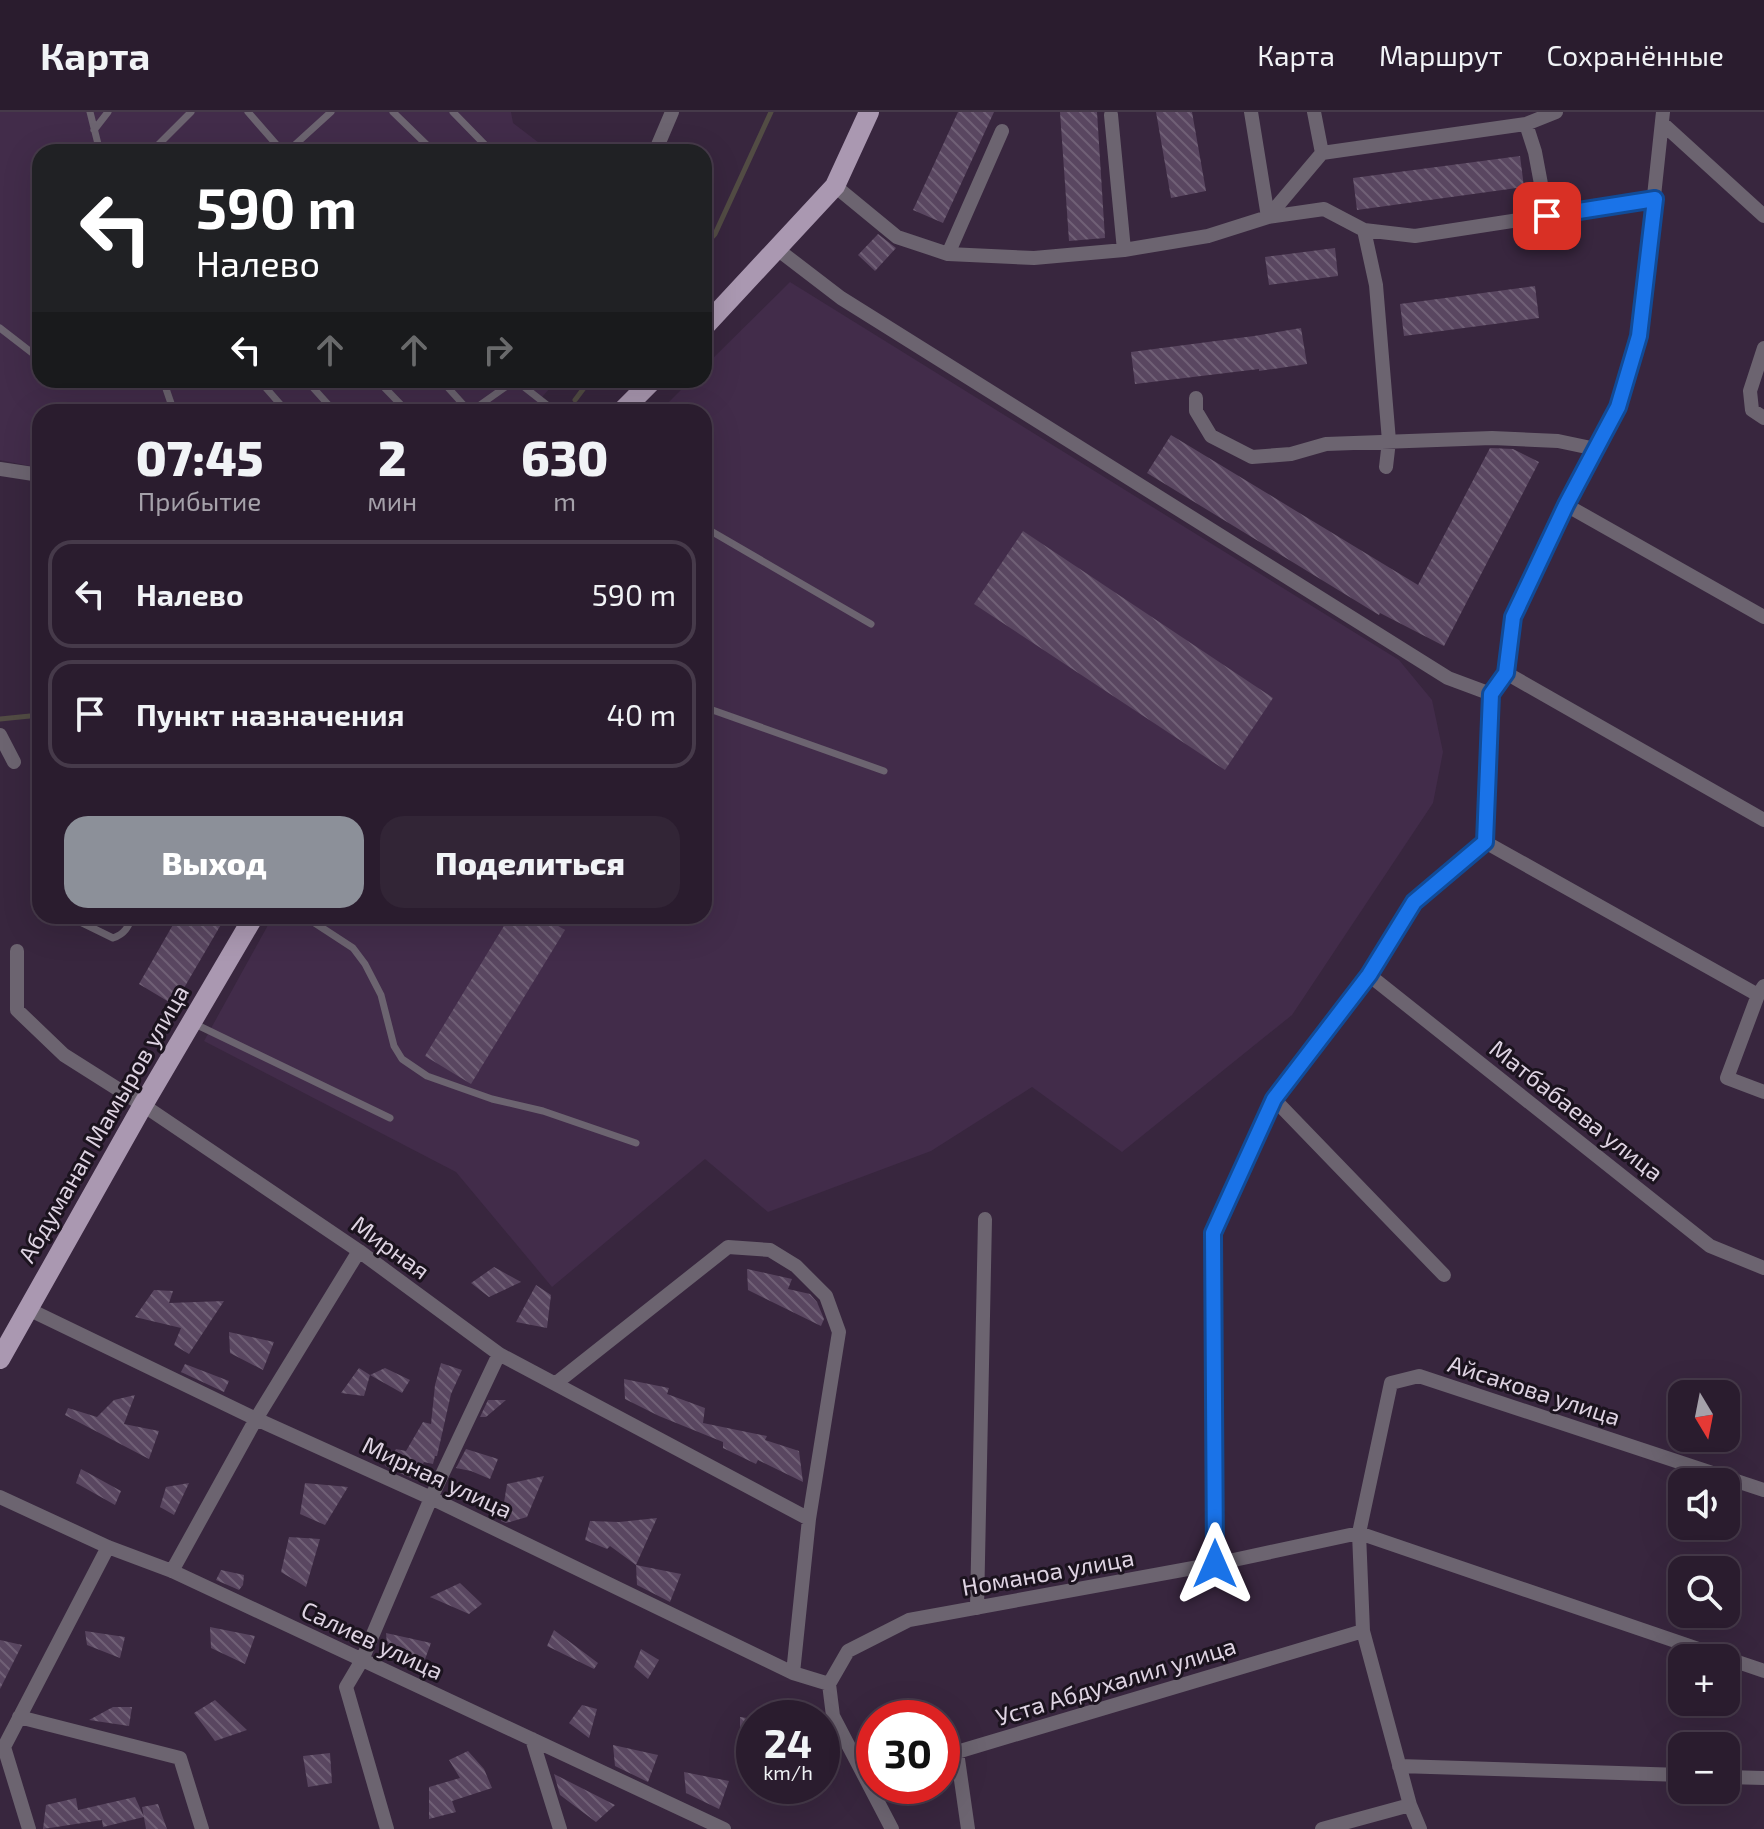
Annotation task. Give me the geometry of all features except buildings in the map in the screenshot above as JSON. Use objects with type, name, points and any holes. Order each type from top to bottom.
[{"type":"main road","points":[[712,318],[835,186],[869,112]]},
{"type":"main road","points":[[629,404],[645,388]]},
{"type":"main road","name":"Абдуманап Мамыров улица","points":[[0,1359],[249,924]]},
{"type":"street","points":[[658,144],[672,112]]},
{"type":"street","points":[[1251,112],[1268,217]]},
{"type":"street","points":[[1314,112],[1322,153]]},
{"type":"street","points":[[1268,217],[1322,153],[1526,124],[1556,112]]},
{"type":"street","points":[[1111,115],[1124,250]]},
{"type":"street","points":[[1215,1564],[1213,1233],[1274,1099],[1369,975],[1414,902],[1485,842],[1491,694],[1506,673],[1513,617],[1566,505],[1618,407],[1639,336],[1663,118]]},
{"type":"street","points":[[1663,118],[1764,216]]},
{"type":"street","points":[[1526,124],[1535,152],[1547,216]]},
{"type":"street","points":[[948,254],[1002,131]]},
{"type":"street","points":[[835,186],[897,237],[948,254],[1034,258],[1124,250],[1208,236],[1268,217],[1324,209],[1364,230],[1415,236],[1655,199]]},
{"type":"street","points":[[1364,230],[1376,285],[1389,441],[1386,467]]},
{"type":"street","points":[[777,249],[841,298],[1448,678],[1491,694]]},
{"type":"street","points":[[1764,348],[1750,391],[1752,410],[1764,418]]},
{"type":"street","points":[[1196,398],[1196,411],[1211,436],[1252,457],[1291,454],[1326,444],[1389,441],[1558,441],[1596,449]]},
{"type":"street","points":[[0,469],[32,474]]},
{"type":"street","points":[[1566,505],[1764,617]]},
{"type":"street","points":[[1506,673],[1764,820]]},
{"type":"street","points":[[0,735],[14,762]]},
{"type":"street","points":[[1485,842],[1761,990],[1727,1078],[1764,1092]]},
{"type":"street","name":"Мирная","points":[[17,951],[17,1010],[64,1055],[359,1251],[499,1354],[809,1519]]},
{"type":"street","name":"Матбабаева улица","points":[[1369,975],[1710,1246],[1764,1268]]},
{"type":"street","points":[[1274,1099],[1444,1275]]},
{"type":"street","points":[[977,1608],[985,1219]]},
{"type":"street","points":[[555,1384],[728,1247],[770,1250],[796,1266],[826,1296],[839,1332],[809,1519],[793,1673]]},
{"type":"street","points":[[172,1571],[256,1419],[359,1251]]},
{"type":"street","name":"Мирная улица","points":[[28,1309],[256,1419],[431,1498],[793,1673],[829,1684]]},
{"type":"street","points":[[387,1829],[346,1687],[362,1660],[431,1498],[499,1354]]},
{"type":"street","name":"Айсакова улица","points":[[1359,1533],[1391,1383],[1419,1376],[1764,1490]]},
{"type":"street","name":"Салиев улица","points":[[0,1497],[108,1547],[172,1571],[724,1829]]},
{"type":"street","points":[[1420,1829],[1410,1805],[1363,1631],[1359,1533],[1684,1644]]},
{"type":"street","name":"Номаноа улица","points":[[829,1684],[848,1651],[909,1620],[1215,1564],[1359,1533]]},
{"type":"street","points":[[29,1829],[4,1747],[108,1547]]},
{"type":"street","name":"Уста Абдухалил улица","points":[[968,1829],[957,1752],[1363,1631]]},
{"type":"street","points":[[1740,1663],[1764,1671]]},
{"type":"street","points":[[829,1684],[833,1716],[892,1829]]},
{"type":"street","points":[[19,1717],[180,1758],[202,1829]]},
{"type":"street","points":[[532,1739],[560,1829]]},
{"type":"street","points":[[1399,1766],[1668,1775]]},
{"type":"street","points":[[1740,1777],[1764,1778]]},
{"type":"street","points":[[1322,1829],[1410,1805]]},
{"type":"lane","points":[[90,112],[98,144]]},
{"type":"lane","points":[[94,130],[108,112]]},
{"type":"lane","points":[[161,144],[191,112]]},
{"type":"lane","points":[[248,112],[278,144]]},
{"type":"lane","points":[[294,144],[331,112]]},
{"type":"lane","points":[[393,112],[426,144]]},
{"type":"lane","points":[[454,112],[484,144]]},
{"type":"lane","points":[[0,328],[32,353]]},
{"type":"lane","points":[[266,388],[280,404]]},
{"type":"lane","points":[[313,388],[328,404]]},
{"type":"lane","points":[[385,388],[400,404]]},
{"type":"lane","points":[[448,388],[463,404]]},
{"type":"lane","points":[[481,404],[504,388]]},
{"type":"lane","points":[[525,388],[546,404]]},
{"type":"lane","points":[[712,532],[871,624]]},
{"type":"lane","points":[[712,710],[884,771]]},
{"type":"lane","points":[[84,924],[113,938],[121,935],[129,924]]},
{"type":"lane","points":[[316,924],[353,948],[365,964],[381,995],[394,1046],[402,1059],[427,1076],[636,1143]]},
{"type":"lane","points":[[192,1022],[390,1118]]},
{"type":"shaded area","points":[[0,112],[511,112],[513,123],[541,144],[32,144],[32,388],[550,388],[536,404],[32,404],[32,466],[0,460]]},
{"type":"shaded area","points":[[790,282],[1399,660],[1432,700],[1443,752],[1433,803],[1292,1015],[1122,1152],[1032,1087],[931,1151],[768,1212],[705,1159],[552,1287],[456,1172],[204,1041],[269,924],[712,924],[712,404],[667,404],[683,388],[712,388],[712,359]]},
{"type":"waterway","points":[[712,237],[771,112]]},
{"type":"waterway","points":[[575,400],[584,388]]},
{"type":"waterway","points":[[0,719],[32,716]]},
{"type":"route","points":[[1215,1564],[1213,1233],[1274,1099],[1369,975],[1414,902],[1485,842],[1491,694],[1506,673],[1513,617],[1566,505],[1618,407],[1639,336],[1655,199],[1547,216]]}]
